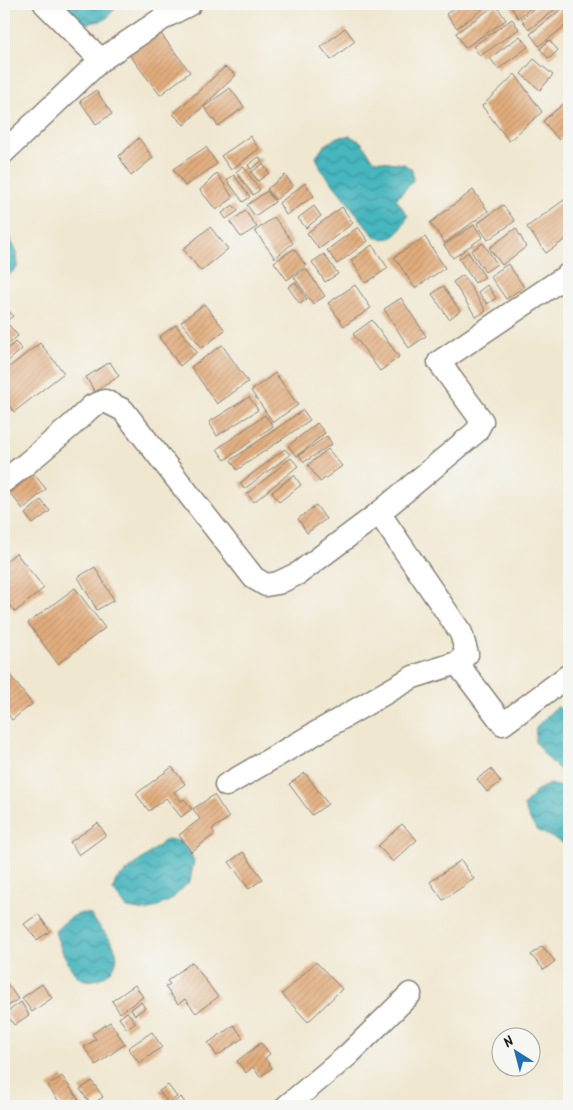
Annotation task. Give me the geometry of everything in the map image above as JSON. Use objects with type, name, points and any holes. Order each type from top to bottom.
[{"type":"street","points":[[45,4],[101,60]]},
{"type":"street","points":[[4,152],[101,60],[190,4]]},
{"type":"street","points":[[4,480],[26,464],[92,406],[105,401],[123,410],[254,578],[266,585],[278,584],[299,573],[379,513],[476,432],[482,421],[439,362],[569,274]]},
{"type":"street","points":[[226,785],[413,677],[457,663],[467,654],[461,633],[379,513]]},
{"type":"street","points":[[457,663],[503,724],[569,675]]},
{"type":"street","points":[[287,1106],[348,1055],[410,994]]},
{"type":"water","points":[[57,4],[119,4],[105,20],[79,25]]},
{"type":"water","points":[[350,136],[361,142],[374,160],[404,164],[412,170],[413,181],[396,199],[408,216],[393,237],[376,238],[321,169],[316,157],[324,146],[337,137]]},
{"type":"water","points":[[4,228],[17,252],[18,267],[7,277],[4,276]]},
{"type":"water","points":[[557,707],[567,711],[569,714],[569,776],[546,756],[535,742],[536,727]]},
{"type":"water","points":[[550,784],[560,787],[569,796],[569,840],[563,843],[537,830],[524,806],[537,790]]},
{"type":"water","points":[[167,839],[180,841],[194,860],[190,881],[171,900],[147,911],[127,908],[113,890],[116,880]]},
{"type":"water","points":[[83,913],[90,914],[108,937],[116,952],[115,966],[98,979],[83,979],[77,976],[64,955],[55,931],[71,917]]},
{"type":"building","points":[[460,4],[489,4],[457,28],[446,14]]},
{"type":"building","points":[[515,4],[537,4],[518,18],[511,7]]},
{"type":"building","points":[[540,4],[561,5],[529,29],[521,19]]},
{"type":"building","points":[[496,5],[506,20],[465,48],[456,33]]},
{"type":"building","points":[[563,8],[569,15],[569,23],[539,46],[530,34]]},
{"type":"building","points":[[512,19],[519,29],[480,56],[473,46]]},
{"type":"building","points":[[345,28],[355,41],[331,60],[321,47]]},
{"type":"building","points":[[158,30],[190,72],[160,95],[128,53]]},
{"type":"building","points":[[520,36],[528,47],[498,69],[490,58]]},
{"type":"building","points":[[549,40],[558,50],[549,59],[540,49]]},
{"type":"building","points":[[534,59],[553,75],[540,90],[521,74]]},
{"type":"building","points":[[225,67],[236,75],[184,125],[173,114]]},
{"type":"building","points":[[515,74],[542,112],[509,141],[482,106]]},
{"type":"building","points":[[230,88],[244,107],[218,126],[204,107]]},
{"type":"building","points":[[96,90],[112,114],[96,124],[80,101]]},
{"type":"building","points":[[569,99],[569,132],[559,140],[543,121]]},
{"type":"building","points":[[250,136],[259,149],[231,170],[221,156]]},
{"type":"building","points":[[139,138],[153,158],[131,176],[119,156]]},
{"type":"building","points":[[569,140],[569,152],[564,144]]},
{"type":"building","points":[[206,147],[217,164],[185,186],[173,169]]},
{"type":"building","points":[[259,157],[262,161],[251,169],[248,165]]},
{"type":"building","points":[[263,164],[269,173],[258,181],[251,172]]},
{"type":"building","points":[[243,166],[260,190],[253,195],[236,172]]},
{"type":"building","points":[[217,173],[233,198],[216,210],[200,190]]},
{"type":"building","points":[[234,175],[250,197],[243,202],[227,180]]},
{"type":"building","points":[[285,175],[293,186],[275,200],[267,189]]},
{"type":"building","points":[[305,183],[314,196],[286,215],[279,203]]},
{"type":"building","points":[[473,190],[488,211],[445,243],[430,223]]},
{"type":"building","points":[[267,191],[275,202],[255,216],[247,205]]},
{"type":"building","points":[[564,200],[569,207],[569,237],[546,253],[527,227]]},
{"type":"building","points":[[233,205],[238,211],[226,219],[222,213]]},
{"type":"building","points":[[503,205],[515,221],[488,240],[477,224]]},
{"type":"building","points":[[314,206],[321,216],[306,228],[298,218]]},
{"type":"building","points":[[342,207],[353,223],[319,249],[307,233]]},
{"type":"building","points":[[245,211],[257,227],[241,237],[230,222]]},
{"type":"building","points":[[274,217],[293,243],[275,258],[255,231]]},
{"type":"building","points":[[474,225],[483,237],[453,258],[444,245]]},
{"type":"building","points":[[210,227],[228,249],[201,271],[183,249]]},
{"type":"building","points":[[358,227],[368,241],[337,264],[327,250]]},
{"type":"building","points":[[516,228],[526,247],[502,265],[489,248]]},
{"type":"building","points":[[425,237],[445,268],[415,288],[394,257]]},
{"type":"building","points":[[483,243],[497,264],[485,272],[471,251]]},
{"type":"building","points":[[372,245],[388,268],[366,283],[351,260]]},
{"type":"building","points":[[294,249],[306,266],[287,280],[274,262]]},
{"type":"building","points":[[468,252],[485,277],[475,283],[459,259]]},
{"type":"building","points":[[324,254],[338,274],[325,282],[312,262]]},
{"type":"building","points":[[508,264],[524,287],[506,299],[490,276]]},
{"type":"building","points":[[306,269],[325,296],[313,304],[294,277]]},
{"type":"building","points":[[463,275],[486,311],[476,317],[453,282]]},
{"type":"building","points":[[295,282],[307,299],[300,304],[288,287]]},
{"type":"building","points":[[355,285],[371,308],[344,326],[328,303]]},
{"type":"building","points":[[487,285],[496,298],[487,304],[478,292]]},
{"type":"building","points":[[443,286],[460,311],[449,319],[432,294]]},
{"type":"building","points":[[401,298],[426,336],[409,348],[384,309]]},
{"type":"building","points":[[204,304],[225,330],[202,348],[181,322]]},
{"type":"building","points":[[4,305],[13,316],[4,323]]},
{"type":"building","points":[[372,320],[399,357],[380,371],[353,334]]},
{"type":"building","points":[[9,325],[18,336],[4,348],[4,329]]},
{"type":"building","points":[[176,325],[197,352],[180,366],[159,337]]},
{"type":"building","points":[[15,342],[22,349],[4,365],[4,352]]},
{"type":"building","points":[[40,343],[64,373],[14,412],[4,399],[4,371]]},
{"type":"building","points":[[222,345],[248,382],[217,404],[191,367]]},
{"type":"building","points":[[110,362],[119,376],[95,392],[86,377]]},
{"type":"building","points":[[275,373],[298,405],[273,422],[251,391]]},
{"type":"building","points":[[249,397],[258,410],[217,436],[209,422]]},
{"type":"building","points":[[303,410],[310,420],[237,470],[231,460]]},
{"type":"building","points":[[265,415],[273,426],[225,460],[217,449]]},
{"type":"building","points":[[317,423],[325,433],[297,456],[288,446]]},
{"type":"building","points":[[327,436],[332,444],[304,462],[299,455]]},
{"type":"building","points":[[285,449],[290,455],[244,489],[240,483]]},
{"type":"building","points":[[328,449],[342,466],[320,482],[308,465]]},
{"type":"building","points":[[291,458],[298,466],[254,502],[247,494]]},
{"type":"building","points":[[33,473],[46,489],[23,509],[10,493]]},
{"type":"building","points":[[294,475],[301,485],[279,502],[272,492]]},
{"type":"building","points":[[41,500],[50,511],[33,524],[25,514]]},
{"type":"building","points":[[316,505],[326,519],[307,533],[298,519]]},
{"type":"building","points":[[16,553],[44,588],[15,612],[4,598],[4,563]]},
{"type":"building","points":[[95,567],[114,600],[97,610],[78,577]]},
{"type":"building","points":[[75,588],[105,628],[58,664],[28,623]]},
{"type":"building","points":[[4,667],[32,704],[12,720],[4,709]]},
{"type":"building","points":[[172,767],[185,784],[174,792],[181,801],[184,799],[192,809],[181,817],[166,798],[149,811],[136,794]]},
{"type":"building","points":[[491,769],[501,782],[487,792],[477,779]]},
{"type":"building","points":[[305,773],[328,804],[312,815],[289,784]]},
{"type":"building","points":[[214,795],[229,818],[212,829],[215,834],[191,852],[179,835],[200,819],[193,809]]},
{"type":"building","points":[[98,823],[106,835],[79,855],[70,842]]},
{"type":"building","points":[[402,824],[417,840],[393,862],[378,846]]},
{"type":"building","points":[[243,852],[263,879],[249,889],[229,862]]},
{"type":"building","points":[[461,860],[474,879],[443,900],[430,882]]},
{"type":"building","points":[[38,914],[50,931],[37,940],[24,924]]},
{"type":"building","points":[[542,946],[555,961],[544,970],[531,955]]},
{"type":"building","points":[[192,962],[218,997],[196,1013],[185,999],[178,1004],[165,987],[170,984],[167,981]]},
{"type":"building","points":[[316,962],[342,989],[308,1022],[282,994]]},
{"type":"building","points":[[4,979],[18,999],[4,1009]]},
{"type":"building","points":[[42,984],[52,998],[32,1012],[22,998]]},
{"type":"building","points":[[135,985],[143,997],[120,1013],[112,1001]]},
{"type":"building","points":[[21,1002],[29,1015],[14,1025],[6,1013]]},
{"type":"building","points":[[141,1002],[145,1008],[135,1015],[131,1009]]},
{"type":"building","points":[[127,1012],[136,1023],[127,1029],[119,1018]]},
{"type":"building","points":[[110,1022],[125,1044],[96,1065],[84,1047],[96,1039],[92,1034]]},
{"type":"building","points":[[234,1025],[243,1038],[217,1056],[208,1043]]},
{"type":"building","points":[[152,1032],[162,1047],[139,1063],[128,1048]]},
{"type":"building","points":[[261,1043],[270,1054],[265,1058],[272,1068],[260,1077],[253,1067],[246,1073],[237,1061]]},
{"type":"building","points":[[62,1076],[83,1106],[62,1106],[48,1086]]},
{"type":"building","points":[[92,1081],[103,1097],[91,1105],[80,1089]]},
{"type":"building","points":[[168,1085],[177,1097],[168,1103],[159,1091]]},
{"type":"building","points":[[181,1097],[187,1106],[169,1106]]}]
